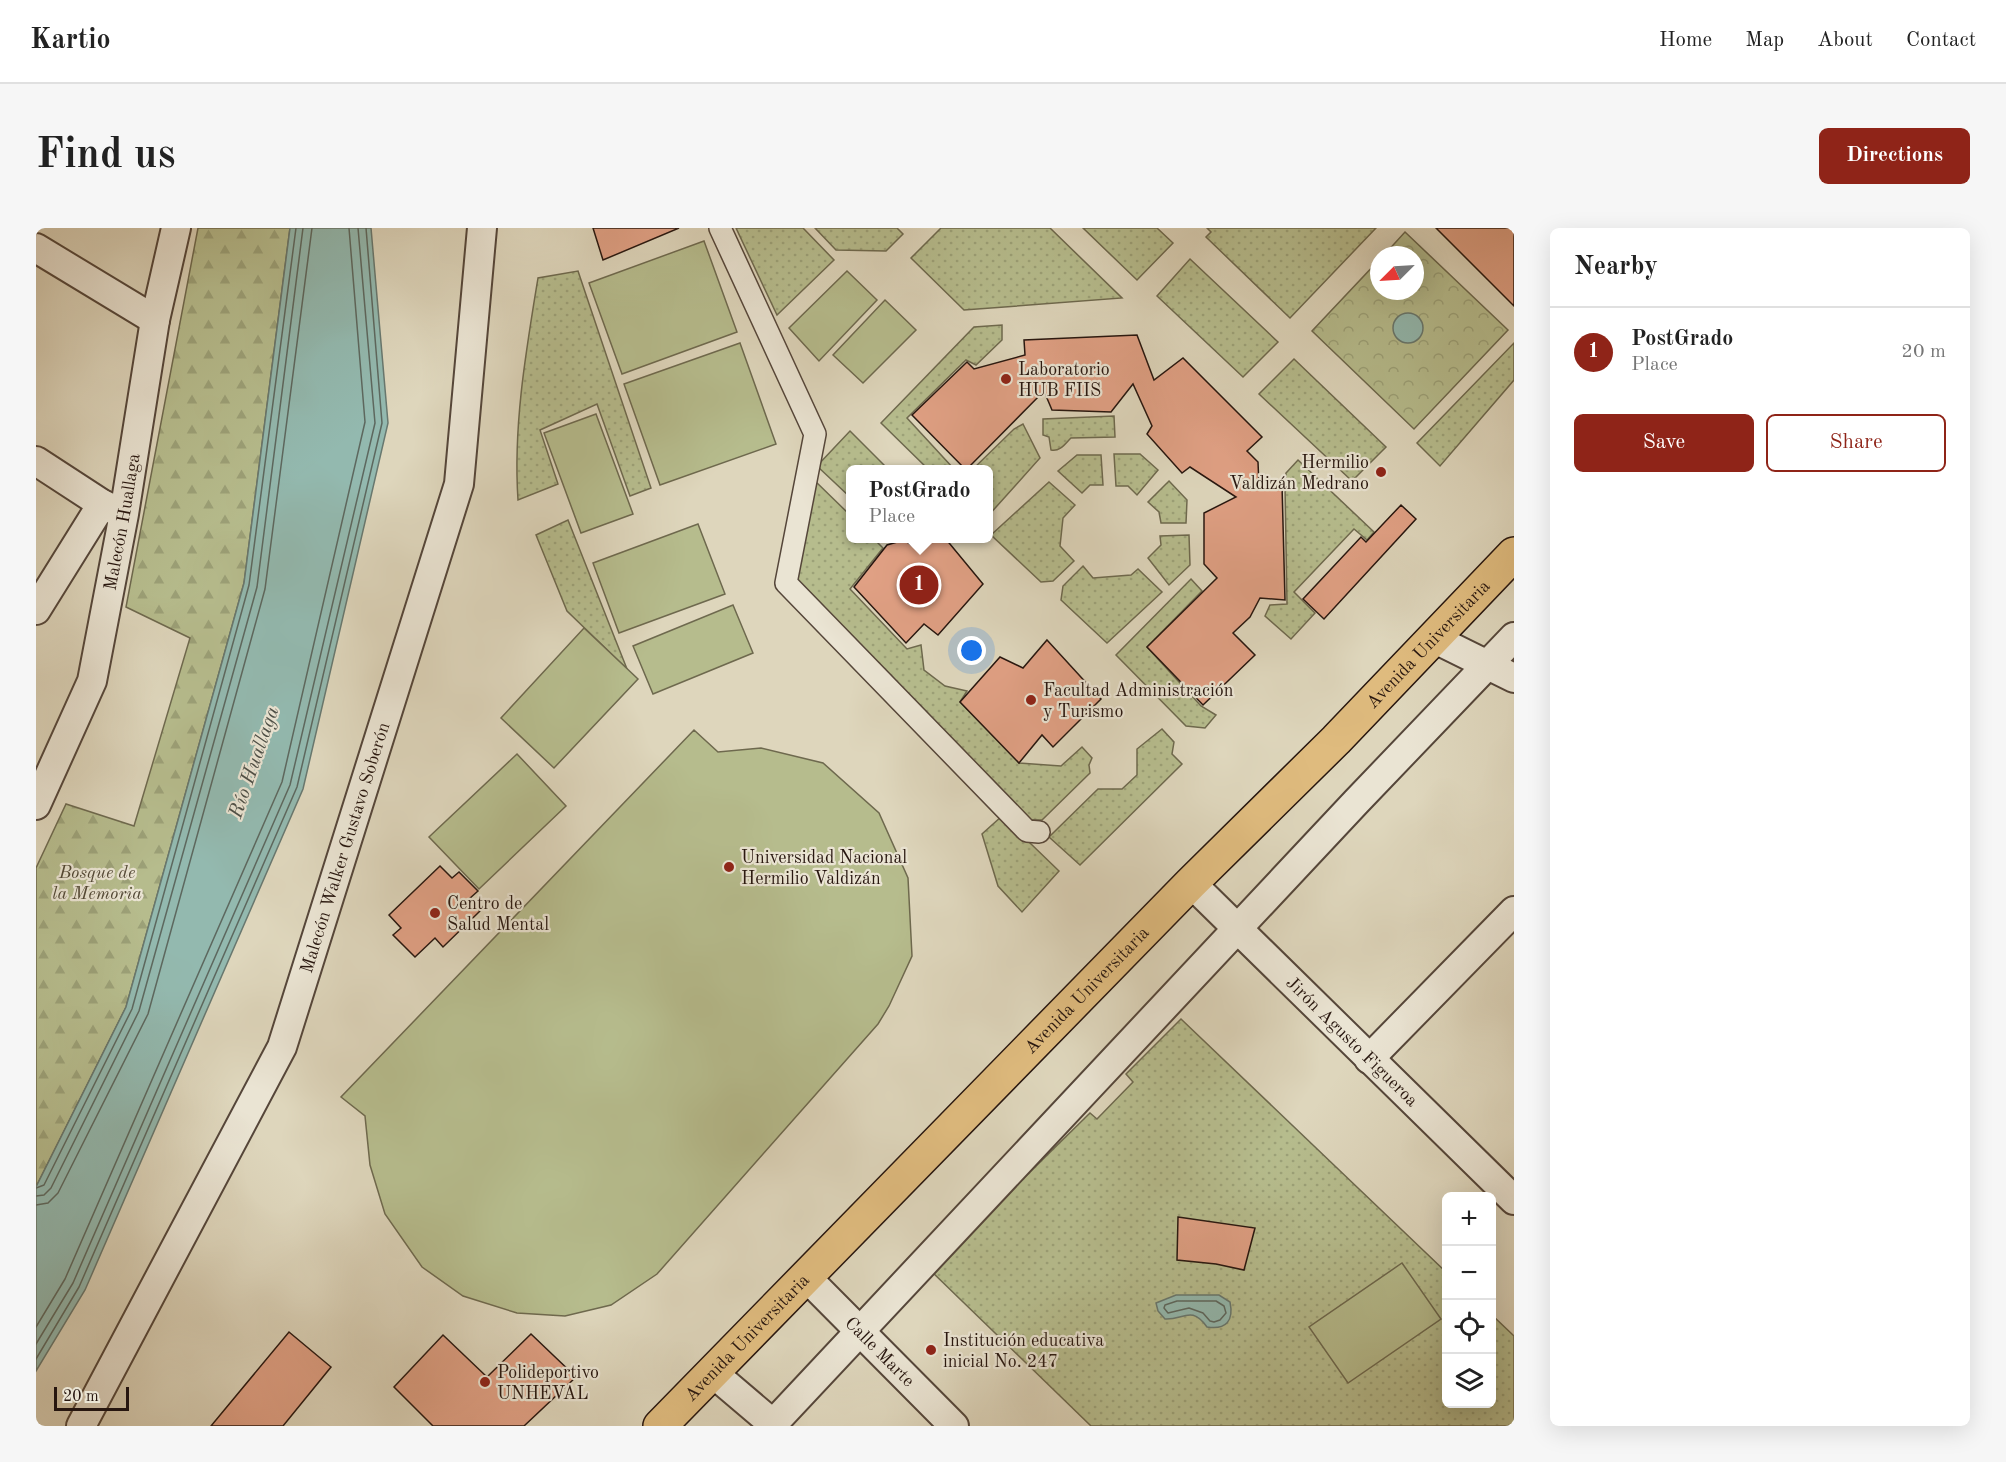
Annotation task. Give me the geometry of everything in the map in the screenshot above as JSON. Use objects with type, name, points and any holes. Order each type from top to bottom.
[{"type":"highway","name":"Avenida Universitaria","points":[[660,1426],[1191,883],[1336,740],[1514,554]]},
{"type":"street","name":"Malecón Huallaga","points":[[36,805],[92,681],[113,509],[176,228]]},
{"type":"street","name":"Malecón Walker Gustavo Soberón","points":[[81,1426],[282,1047],[459,484],[482,228]]},
{"type":"street","points":[[720,228],[815,434],[786,583],[1027,831],[1040,832]]},
{"type":"street","points":[[36,248],[155,320]]},
{"type":"street","points":[[36,461],[113,509],[36,610]]},
{"type":"street","points":[[713,1373],[772,1425],[1514,636]]},
{"type":"street","points":[[1433,638],[1514,678]]},
{"type":"street","name":"Jirón Agusto Figueroa","points":[[1191,883],[1514,1200]]},
{"type":"street","points":[[1369,1059],[1511,920]]},
{"type":"street","name":"Calle Marte","points":[[806,1277],[954,1426]]},
{"type":"green space","name":"Bosque de la Memoria","points":[[198,228],[290,228],[244,583],[126,1007],[36,1187],[36,868],[66,804],[134,826],[190,638],[126,607]]},
{"type":"green space","points":[[736,228],[803,228],[834,260],[777,315]]},
{"type":"green space","points":[[815,228],[897,228],[903,234],[886,251],[836,250]]},
{"type":"green space","points":[[941,228],[1050,228],[1122,298],[964,310],[911,258]]},
{"type":"green space","points":[[1083,228],[1157,228],[1173,243],[1137,280]]},
{"type":"green space","points":[[1207,228],[1376,228],[1290,318],[1206,237],[1211,232]]},
{"type":"green space","points":[[1405,232],[1420,246],[1392,246]]},
{"type":"green space","points":[[704,241],[737,332],[622,374],[589,283]]},
{"type":"green space","points":[[1424,250],[1508,330],[1414,429],[1312,331],[1370,270],[1370,300],[1424,300]]},
{"type":"green space","points":[[1190,259],[1278,342],[1243,377],[1157,296]]},
{"type":"green space","points":[[578,271],[651,488],[630,496],[597,404],[540,430],[558,484],[518,500],[519,416],[538,278]]},
{"type":"green space","points":[[847,271],[877,300],[819,361],[789,328]]},
{"type":"green space","points":[[885,300],[916,330],[863,383],[833,355]]},
{"type":"green space","points":[[1002,325],[1002,340],[976,365],[966,360],[907,418],[950,465],[924,465],[881,423],[974,327]]},
{"type":"green space","points":[[740,343],[776,444],[660,485],[624,384]]},
{"type":"green space","points":[[1514,343],[1514,380],[1440,466],[1417,443]]},
{"type":"green space","points":[[1294,359],[1386,447],[1352,481],[1259,394]]},
{"type":"green space","points":[[596,414],[633,514],[581,533],[544,433]]},
{"type":"green space","points":[[1114,416],[1115,437],[1071,438],[1057,450],[1051,450],[1049,437],[1043,435],[1043,419]]},
{"type":"green space","points":[[1023,424],[1040,458],[993,510],[993,465],[977,465],[1014,429]]},
{"type":"green space","points":[[850,431],[884,465],[846,465],[846,493],[817,466]]},
{"type":"green space","points":[[1114,454],[1140,454],[1158,470],[1137,495],[1128,486],[1116,486]]},
{"type":"green space","points":[[1077,455],[1101,455],[1103,485],[1090,485],[1082,493],[1058,471]]},
{"type":"green space","points":[[1298,460],[1374,532],[1367,540],[1354,529],[1294,592],[1315,613],[1291,639],[1265,616],[1270,605],[1287,604],[1285,486],[1286,473]]},
{"type":"green space","points":[[813,479],[846,511],[846,543],[878,543],[883,548],[850,589],[907,649],[921,645],[924,670],[945,686],[967,691],[960,702],[1019,763],[1061,766],[1082,747],[1092,758],[1089,765],[1090,773],[1042,820],[1029,820],[793,582]]},
{"type":"green space","points":[[1169,481],[1187,500],[1186,523],[1161,523],[1159,512],[1148,502]]},
{"type":"green space","points":[[1049,482],[1075,505],[1063,518],[1060,546],[1074,561],[1053,581],[1041,582],[993,537],[993,533]]},
{"type":"green space","points":[[568,520],[627,669],[567,611],[536,535]]},
{"type":"green space","points":[[698,524],[725,594],[619,633],[593,563]]},
{"type":"green space","points":[[1189,535],[1190,565],[1169,585],[1148,558],[1161,545],[1160,536]]},
{"type":"green space","points":[[1083,566],[1093,578],[1131,575],[1138,569],[1162,592],[1107,643],[1061,600],[1063,586]]},
{"type":"green space","points":[[1191,579],[1202,591],[1147,647],[1201,706],[1216,715],[1205,728],[1186,726],[1116,655]]},
{"type":"green space","points":[[733,605],[753,653],[653,694],[633,646]]},
{"type":"green space","points":[[584,628],[638,679],[554,768],[501,718]]},
{"type":"green space","points":[[1162,729],[1174,742],[1172,754],[1182,764],[1080,865],[1049,837],[1098,789],[1122,789],[1137,775],[1137,749]]},
{"type":"green space","points":[[694,730],[718,752],[761,748],[823,763],[879,813],[908,878],[912,956],[878,1024],[657,1274],[611,1305],[565,1316],[517,1313],[463,1296],[422,1267],[385,1214],[370,1165],[365,1116],[341,1097]]},
{"type":"green space","points":[[517,754],[566,806],[479,889],[429,837]]},
{"type":"green space","points":[[1002,816],[1059,871],[1022,912],[998,886],[982,834]]},
{"type":"green space","points":[[1181,1019],[1442,1268],[1442,1408],[1496,1408],[1496,1319],[1514,1336],[1514,1426],[1091,1426],[930,1270],[1090,1113],[1097,1119],[1133,1082],[1126,1074]]},
{"type":"green space","points":[[1402,1263],[1441,1319],[1348,1383],[1309,1327]]},
{"type":"water","name":"Río Huallaga","points":[[290,228],[371,228],[388,423],[303,789],[85,1290],[36,1371],[36,1187],[126,1007],[244,583]]},
{"type":"water","points":[[1408,313],[1419,317],[1423,328],[1419,339],[1408,343],[1397,339],[1393,328],[1397,317]]},
{"type":"water","points":[[1176,1295],[1219,1295],[1230,1302],[1231,1314],[1227,1323],[1214,1328],[1207,1327],[1192,1315],[1165,1319],[1158,1311],[1156,1303]]},
{"type":"building","points":[[593,228],[679,228],[603,260]]},
{"type":"building","points":[[1436,228],[1514,228],[1514,306]]},
{"type":"building","points":[[1137,335],[1154,380],[1183,358],[1262,437],[1247,451],[1258,462],[1259,486],[1282,485],[1285,600],[1260,598],[1250,617],[1233,633],[1255,655],[1203,705],[1147,647],[1217,578],[1204,564],[1204,513],[1236,497],[1190,467],[1182,473],[1147,434],[1152,426],[1133,384],[1111,412],[1052,410],[1044,391],[971,465],[961,465],[912,415],[967,362],[974,369],[1025,355],[1024,340]]},
{"type":"building","points":[[1401,505],[1416,519],[1324,619],[1303,599],[1361,537],[1366,542]]},
{"type":"building","points":[[908,543],[917,549],[922,543],[949,543],[983,584],[938,635],[924,624],[906,643],[854,587],[887,545]]},
{"type":"building","name":"Facultad Administración y Turismo","points":[[1047,640],[1101,699],[1053,747],[1042,735],[1019,763],[960,702],[1000,657],[1023,668]]},
{"type":"building","name":"Centro de Salud Mental","points":[[440,866],[452,878],[459,872],[478,891],[469,899],[480,911],[443,947],[435,938],[415,957],[393,935],[401,928],[389,915]]},
{"type":"building","points":[[1178,1217],[1255,1228],[1244,1270],[1216,1264],[1177,1260]]},
{"type":"building","points":[[289,1332],[331,1367],[283,1426],[211,1426]]},
{"type":"building","name":"Polideportivo UNHEVAL","points":[[531,1334],[576,1377],[524,1426],[433,1426],[394,1387],[443,1335],[487,1377]]},
{"type":"place","name":"Laboratorio HUB FIIS","points":[[1006,379]]},
{"type":"place","name":"Hermilio Valdizán Medrano","points":[[1381,472]]},
{"type":"place","name":"PostGrado","points":[[919,585]]},
{"type":"place","name":"Facultad Administración y Turismo","points":[[1031,700]]},
{"type":"place","name":"Universidad Nacional Hermilio Valdizán","points":[[729,867]]},
{"type":"place","name":"Centro de Salud Mental","points":[[435,913]]},
{"type":"place","name":"Institución educativa inicial No. 247","points":[[931,1350]]},
{"type":"place","name":"Polideportivo UNHEVAL","points":[[485,1382]]}]
